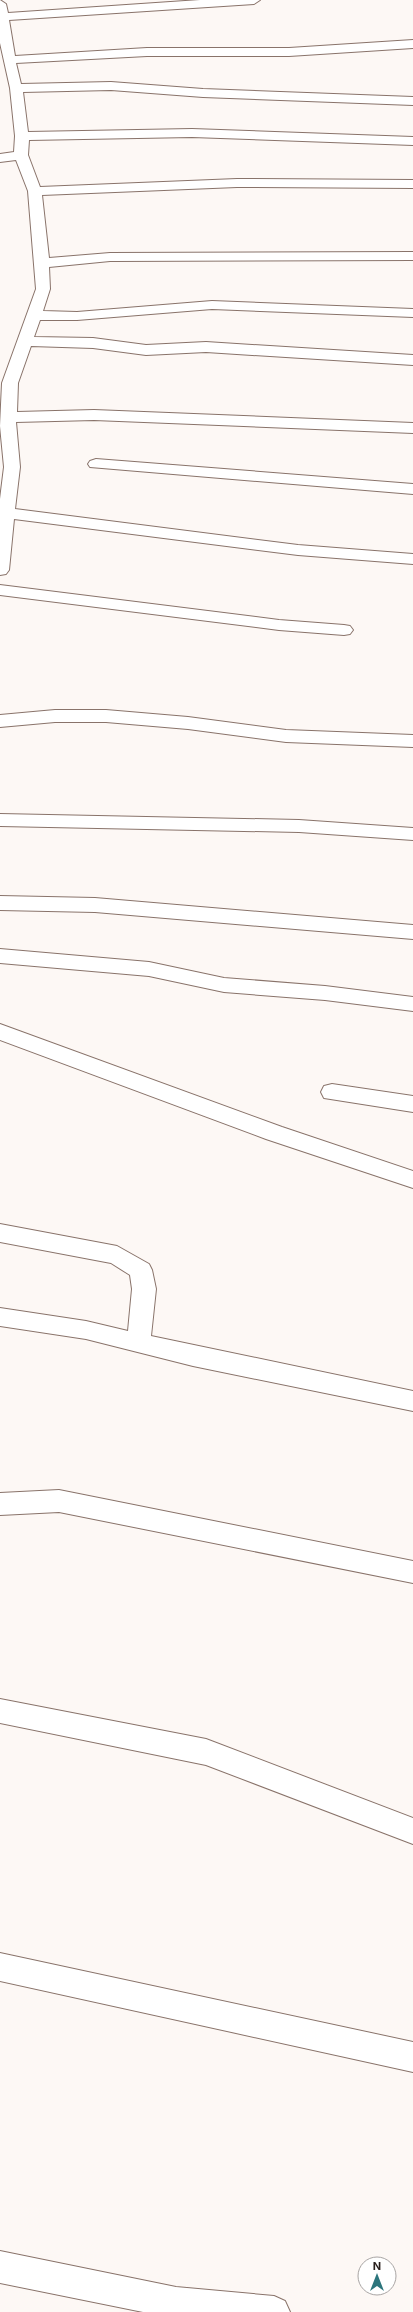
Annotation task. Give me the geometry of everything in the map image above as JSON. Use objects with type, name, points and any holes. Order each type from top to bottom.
[{"type":"street","points":[[0,570],[12,467],[9,417],[10,383],[43,290],[35,191],[21,155],[22,136],[16,88],[9,60],[1,11],[254,0]]},
{"type":"street","points":[[9,60],[147,52],[289,52],[413,44]]},
{"type":"street","points":[[16,88],[111,86],[203,93],[413,101]]},
{"type":"street","points":[[22,136],[192,133],[413,141]]},
{"type":"street","points":[[0,158],[21,155]]},
{"type":"street","points":[[35,191],[237,183],[413,184]]},
{"type":"street","points":[[42,263],[110,257],[413,256]]},
{"type":"street","points":[[34,315],[77,316],[212,305],[413,313]]},
{"type":"street","points":[[25,341],[93,343],[146,350],[206,347],[273,350],[356,358],[413,360]]},
{"type":"street","points":[[9,417],[94,415],[413,428]]},
{"type":"street","points":[[96,464],[413,489]]},
{"type":"street","points":[[7,513],[298,550],[413,560]]},
{"type":"street","points":[[0,590],[279,625],[344,630]]},
{"type":"street","points":[[0,721],[55,716],[106,716],[188,723],[286,736],[413,741]]},
{"type":"street","points":[[0,820],[299,826],[413,834]]},
{"type":"street","points":[[0,902],[95,905],[413,932]]},
{"type":"street","points":[[0,956],[149,968],[224,985],[325,993],[413,1004]]},
{"type":"street","points":[[5,1039],[413,1180]]},
{"type":"street","points":[[332,1092],[413,1104]]},
{"type":"street","points":[[0,1233],[117,1255],[141,1270],[144,1290],[139,1343]]},
{"type":"street","points":[[0,1317],[86,1330],[139,1343],[413,1401]]},
{"type":"street","points":[[0,1504],[59,1501],[413,1572]]},
{"type":"street","points":[[0,1710],[206,1752],[413,1831]]},
{"type":"street","points":[[0,1967],[413,2057]]},
{"type":"street","points":[[0,2267],[176,2303],[274,2312]]}]
